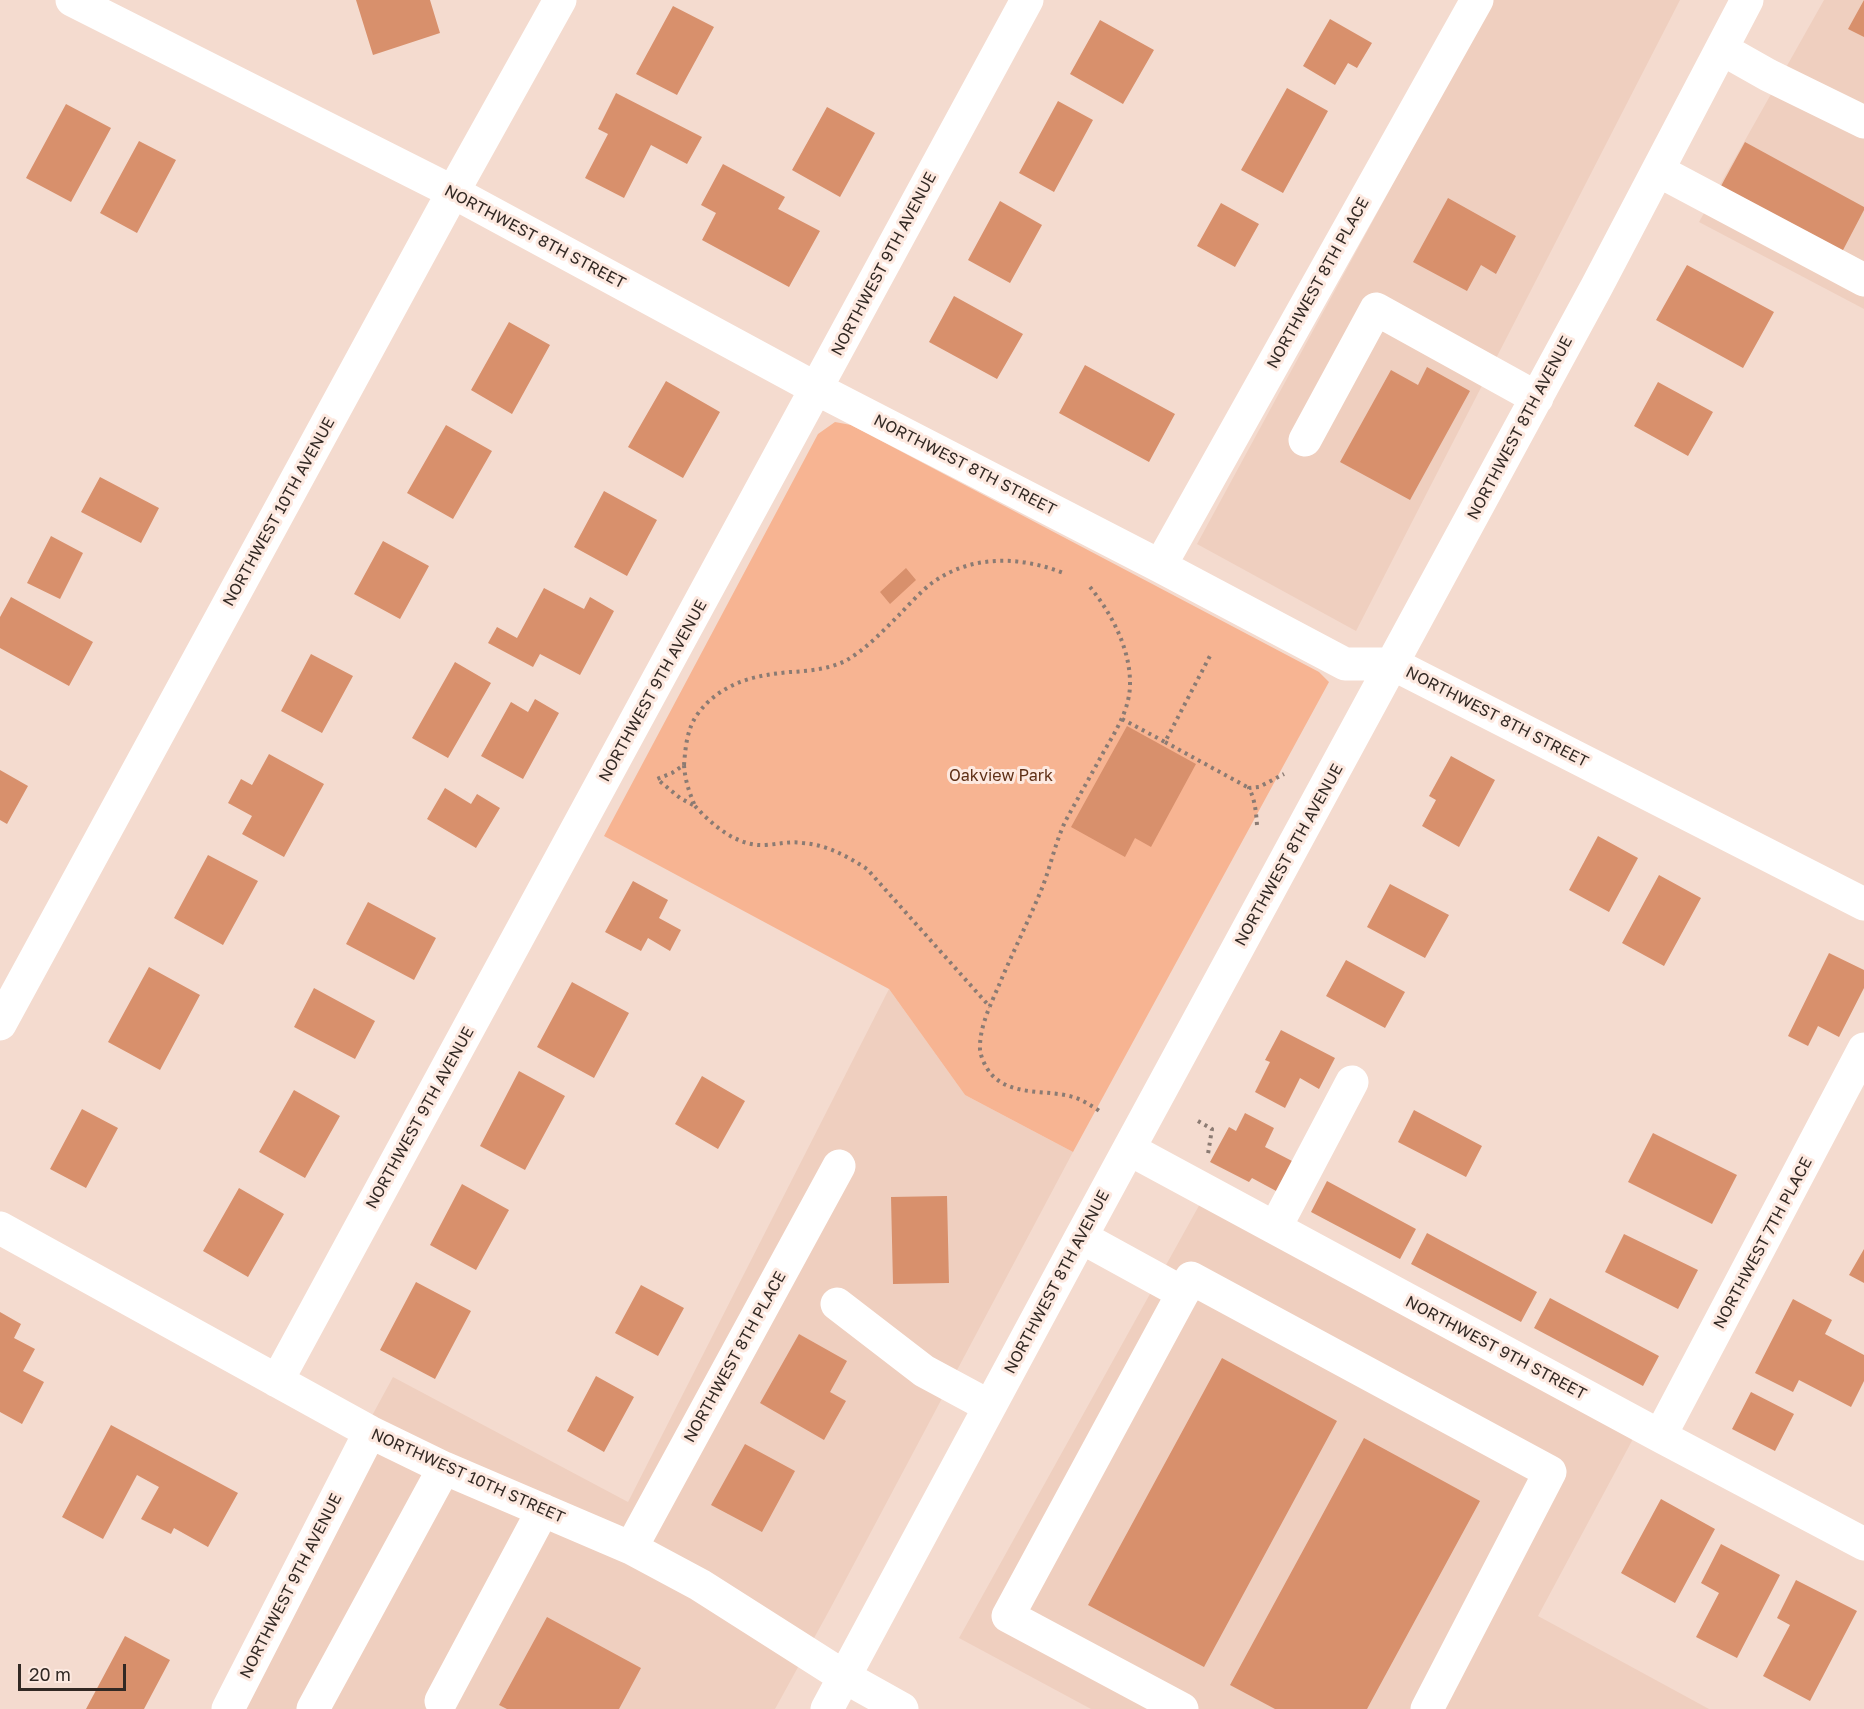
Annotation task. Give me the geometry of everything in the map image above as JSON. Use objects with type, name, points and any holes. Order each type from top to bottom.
[{"type":"street","name":"NORTHWEST 8TH STREET","points":[[72,0],[453,192],[817,389],[1345,664],[1393,664],[1864,904]]},
{"type":"street","name":"NORTHWEST 10TH AVENUE","points":[[0,1024],[560,0]]},
{"type":"street","name":"NORTHWEST 9TH AVENUE","points":[[276,1382],[1027,0]]},
{"type":"street","name":"NORTHWEST 8TH PLACE","points":[[1160,566],[1477,0]]},
{"type":"street","name":"NORTHWEST 8TH AVENUE","points":[[827,1709],[989,1406],[1537,398],[1748,0]]},
{"type":"street","points":[[1722,49],[1768,75],[1864,122]]},
{"type":"street","points":[[1659,171],[1864,280]]},
{"type":"street","points":[[1305,440],[1376,309],[1537,398]]},
{"type":"street","name":"NORTHWEST 7TH PLACE","points":[[1660,1436],[1864,1049]]},
{"type":"street","points":[[1275,1228],[1352,1082]]},
{"type":"street","name":"NORTHWEST 9TH STREET","points":[[1129,1149],[1864,1544]]},
{"type":"street","name":"NORTHWEST 8TH PLACE","points":[[631,1548],[839,1166]]},
{"type":"street","name":"NORTHWEST 10TH STREET","points":[[0,1228],[370,1432],[444,1468],[631,1548],[700,1585],[843,1676],[902,1709]]},
{"type":"street","points":[[1081,1237],[1183,1293]]},
{"type":"street","points":[[1182,1709],[1008,1616],[1191,1278],[1551,1473],[1427,1709]]},
{"type":"street","points":[[837,1304],[924,1371],[989,1406]]},
{"type":"street","name":"NORTHWEST 9TH AVENUE","points":[[228,1709],[370,1432]]},
{"type":"street","points":[[313,1709],[444,1468]]},
{"type":"street","points":[[441,1701],[543,1510]]},
{"type":"path","points":[[990,1007],[867,869],[847,856],[804,843],[750,844],[720,829],[707,819],[695,806],[684,778],[690,727],[700,710],[717,694],[739,681],[763,675],[820,670],[848,660],[931,584],[958,568],[985,561],[1016,561],[1044,565],[1066,573]]},
{"type":"path","points":[[1090,587],[1111,616],[1125,652],[1130,685],[1128,700],[1122,719],[1065,822],[1041,892],[990,1007],[981,1035],[980,1051],[984,1064],[992,1075],[1019,1090],[1073,1097],[1101,1112]]},
{"type":"path","points":[[1165,742],[1211,654]]},
{"type":"path","points":[[1122,719],[1249,788],[1254,797],[1257,825]]},
{"type":"path","points":[[684,765],[657,779],[680,798],[695,806]]},
{"type":"path","points":[[1249,788],[1259,787],[1284,774]]},
{"type":"shaded area","points":[[1493,0],[1680,0],[1356,631],[1197,544]]},
{"type":"shaded area","points":[[1824,0],[1864,0],[1864,309],[1699,222]]},
{"type":"shaded area","points":[[889,989],[965,1095],[1073,1152],[775,1709],[213,1709],[393,1377],[628,1502]]},
{"type":"shaded area","points":[[1201,1202],[1634,1437],[1538,1616],[1709,1709],[1091,1709],[959,1638]]},
{"type":"green space","name":"Oakview Park","points":[[835,422],[851,425],[1319,672],[1329,682],[1073,1152],[965,1095],[889,989],[604,836],[818,434]]},
{"type":"building","points":[[356,0],[430,0],[440,33],[373,55]]},
{"type":"building","points":[[1864,0],[1864,37],[1848,29]]},
{"type":"building","points":[[673,6],[714,27],[677,95],[636,74]]},
{"type":"building","points":[[1330,19],[1372,43],[1357,68],[1348,63],[1335,85],[1303,66]]},
{"type":"building","points":[[1100,20],[1154,50],[1123,104],[1070,74]]},
{"type":"building","points":[[1287,88],[1328,111],[1283,193],[1241,170]]},
{"type":"building","points":[[616,93],[702,137],[687,164],[651,145],[624,198],[585,178],[608,134],[598,129]]},
{"type":"building","points":[[1058,101],[1093,120],[1054,192],[1019,173]]},
{"type":"building","points":[[66,104],[111,128],[71,202],[26,178]]},
{"type":"building","points":[[827,107],[875,133],[840,197],[792,170]]},
{"type":"building","points":[[139,141],[176,160],[137,233],[100,213]]},
{"type":"building","points":[[1745,142],[1864,207],[1842,252],[1721,186]]},
{"type":"building","points":[[723,164],[785,197],[778,209],[820,231],[789,287],[702,240],[716,213],[701,205]]},
{"type":"building","points":[[1448,198],[1516,236],[1496,274],[1481,265],[1467,291],[1413,262]]},
{"type":"building","points":[[1000,201],[1042,225],[1010,283],[968,260]]},
{"type":"building","points":[[1221,203],[1259,224],[1235,267],[1197,246]]},
{"type":"building","points":[[1687,265],[1774,312],[1743,368],[1656,320]]},
{"type":"building","points":[[954,296],[1023,334],[997,379],[929,342]]},
{"type":"building","points":[[509,322],[550,345],[512,414],[471,390]]},
{"type":"building","points":[[1085,365],[1175,414],[1149,462],[1059,413]]},
{"type":"building","points":[[1427,367],[1470,391],[1410,500],[1340,462],[1391,370],[1418,385]]},
{"type":"building","points":[[666,381],[720,412],[683,478],[628,447]]},
{"type":"building","points":[[1658,382],[1713,412],[1688,456],[1634,426]]},
{"type":"building","points":[[446,425],[492,451],[453,519],[407,493]]},
{"type":"building","points":[[100,477],[159,508],[141,543],[81,512]]},
{"type":"building","points":[[604,491],[657,520],[627,576],[574,547]]},
{"type":"building","points":[[51,536],[83,553],[60,599],[27,583]]},
{"type":"building","points":[[383,541],[429,566],[400,619],[354,594]]},
{"type":"building","points":[[906,568],[916,580],[890,604],[880,592]]},
{"type":"building","points":[[544,588],[584,609],[590,597],[614,611],[580,675],[540,654],[533,667],[488,643],[497,627],[517,638]]},
{"type":"building","points":[[11,597],[93,642],[69,686],[0,648],[0,617]]},
{"type":"building","points":[[311,654],[353,676],[322,733],[281,711]]},
{"type":"building","points":[[455,662],[491,683],[448,758],[412,738]]},
{"type":"building","points":[[535,699],[559,713],[523,779],[481,756],[511,702],[528,712]]},
{"type":"building","points":[[1127,726],[1196,764],[1151,847],[1135,838],[1125,857],[1071,827]]},
{"type":"building","points":[[269,754],[324,784],[284,857],[242,834],[252,816],[228,803],[241,779],[252,785]]},
{"type":"building","points":[[1451,756],[1495,780],[1459,847],[1422,826],[1436,800],[1429,796]]},
{"type":"building","points":[[0,770],[28,786],[7,824],[0,820]]},
{"type":"building","points":[[445,788],[471,804],[477,794],[500,808],[476,848],[427,819]]},
{"type":"building","points":[[1598,836],[1638,858],[1609,912],[1569,890]]},
{"type":"building","points":[[208,855],[258,881],[223,945],[174,918]]},
{"type":"building","points":[[1659,875],[1701,898],[1664,966],[1622,943]]},
{"type":"building","points":[[633,881],[668,900],[659,918],[681,930],[670,951],[648,938],[641,951],[605,932]]},
{"type":"building","points":[[1390,884],[1449,915],[1425,958],[1367,927]]},
{"type":"building","points":[[368,902],[436,938],[414,980],[346,944]]},
{"type":"building","points":[[1829,953],[1864,970],[1864,988],[1839,1037],[1818,1026],[1808,1046],[1788,1036]]},
{"type":"building","points":[[1346,960],[1405,992],[1385,1028],[1326,996]]},
{"type":"building","points":[[149,967],[200,995],[160,1070],[108,1042]]},
{"type":"building","points":[[572,982],[629,1013],[594,1078],[537,1047]]},
{"type":"building","points":[[314,988],[375,1021],[355,1059],[294,1027]]},
{"type":"building","points":[[1281,1030],[1335,1058],[1319,1089],[1300,1078],[1285,1108],[1255,1092],[1270,1062],[1265,1060]]},
{"type":"building","points":[[519,1071],[565,1096],[525,1170],[480,1146]]},
{"type":"building","points":[[702,1076],[745,1101],[718,1149],[675,1124]]},
{"type":"building","points":[[294,1090],[340,1116],[305,1178],[259,1152]]},
{"type":"building","points":[[82,1109],[118,1128],[86,1188],[50,1169]]},
{"type":"building","points":[[1414,1110],[1482,1146],[1466,1177],[1398,1142]]},
{"type":"building","points":[[1245,1113],[1274,1128],[1265,1147],[1294,1162],[1278,1192],[1252,1178],[1249,1182],[1210,1162],[1229,1127],[1236,1131]]},
{"type":"building","points":[[1653,1133],[1737,1175],[1712,1224],[1628,1182]]},
{"type":"building","points":[[1327,1181],[1416,1229],[1400,1259],[1311,1212]]},
{"type":"building","points":[[462,1184],[509,1210],[476,1270],[430,1245]]},
{"type":"building","points":[[239,1188],[284,1214],[248,1277],[203,1251]]},
{"type":"building","points":[[947,1196],[949,1283],[893,1284],[891,1197]]},
{"type":"building","points":[[1427,1233],[1537,1292],[1521,1322],[1411,1264]]},
{"type":"building","points":[[1624,1234],[1698,1270],[1678,1309],[1605,1272]]},
{"type":"building","points":[[1864,1249],[1864,1283],[1849,1275]]},
{"type":"building","points":[[416,1282],[471,1311],[435,1379],[380,1350]]},
{"type":"building","points":[[641,1285],[684,1308],[658,1356],[615,1333]]},
{"type":"building","points":[[1550,1298],[1659,1356],[1643,1386],[1534,1328]]},
{"type":"building","points":[[1793,1299],[1832,1320],[1825,1334],[1864,1355],[1864,1381],[1851,1407],[1799,1380],[1793,1392],[1755,1373]]},
{"type":"building","points":[[0,1312],[21,1324],[14,1338],[35,1349],[23,1371],[44,1382],[22,1424],[0,1412]]},
{"type":"building","points":[[799,1334],[847,1361],[830,1392],[846,1401],[824,1440],[760,1403]]},
{"type":"building","points":[[1222,1358],[1337,1421],[1204,1667],[1088,1605]]},
{"type":"building","points":[[596,1376],[634,1397],[604,1452],[567,1431]]},
{"type":"building","points":[[1751,1392],[1794,1414],[1775,1451],[1732,1429]]},
{"type":"building","points":[[111,1425],[238,1493],[208,1547],[174,1528],[171,1534],[141,1519],[159,1487],[137,1475],[103,1539],[62,1517]]},
{"type":"building","points":[[1364,1438],[1480,1501],[1367,1709],[1275,1709],[1230,1685]]},
{"type":"building","points":[[745,1444],[795,1471],[762,1532],[711,1505]]},
{"type":"building","points":[[1661,1499],[1715,1529],[1675,1603],[1621,1573]]},
{"type":"building","points":[[1721,1544],[1780,1575],[1737,1658],[1696,1637],[1719,1593],[1701,1583]]},
{"type":"building","points":[[1796,1580],[1857,1611],[1810,1701],[1763,1676],[1790,1625],[1777,1618]]},
{"type":"building","points":[[547,1617],[641,1668],[619,1709],[507,1709],[499,1705]]},
{"type":"building","points":[[125,1636],[170,1660],[144,1709],[86,1709]]}]
